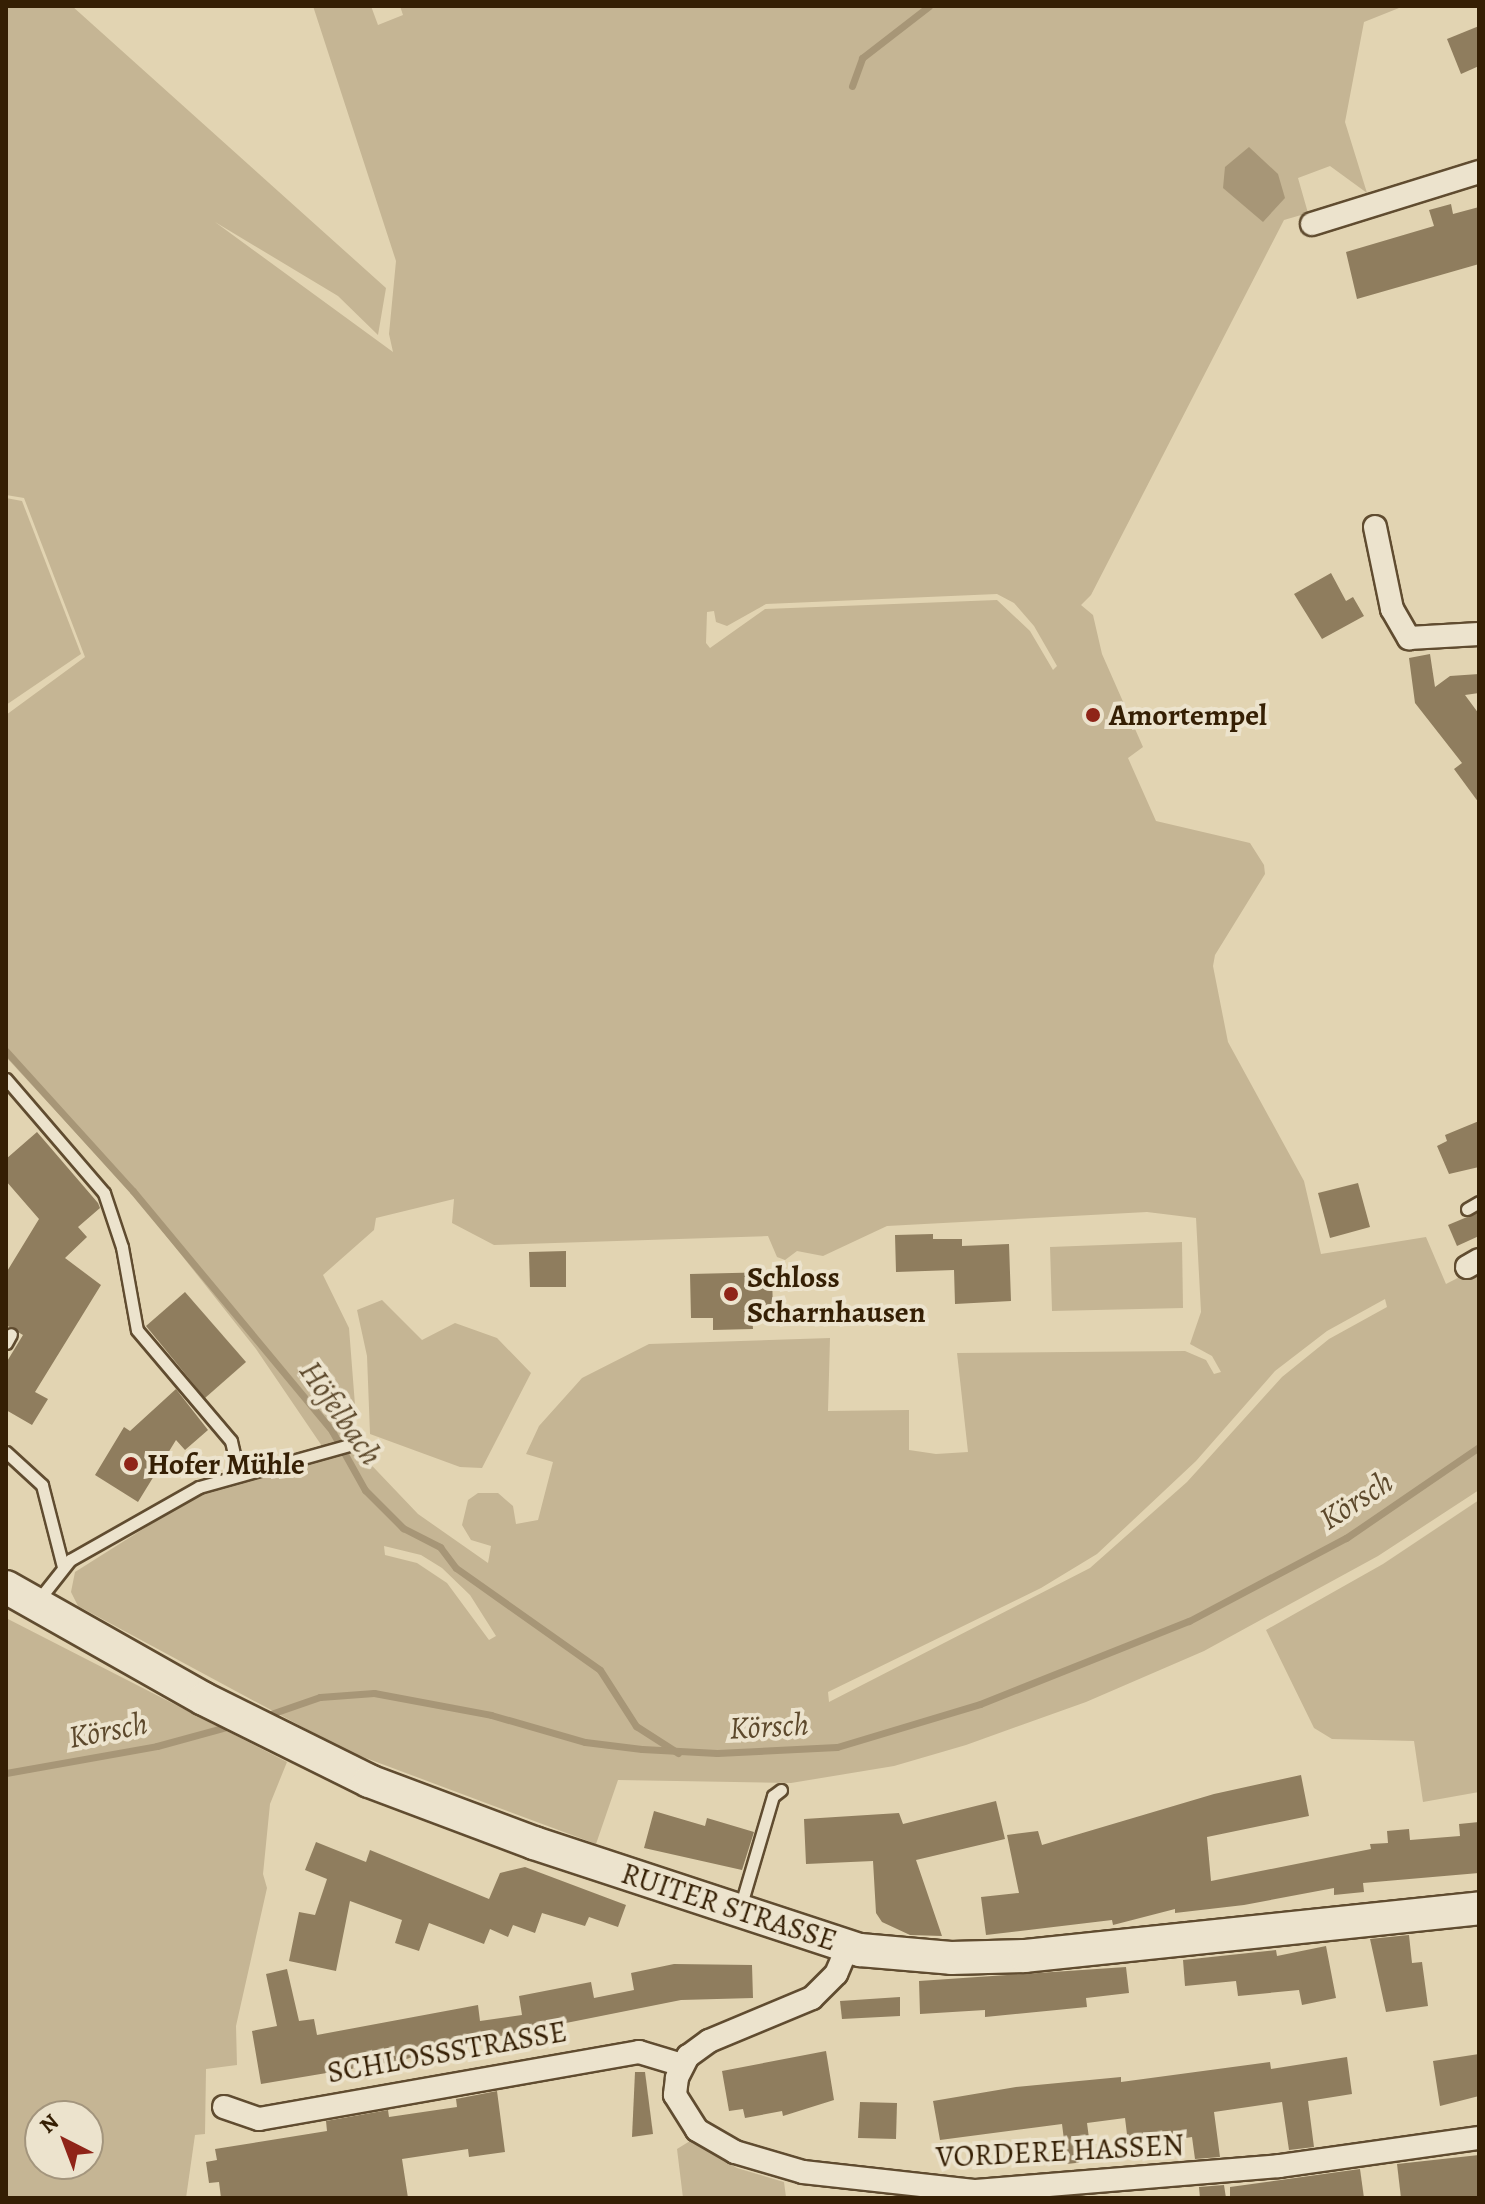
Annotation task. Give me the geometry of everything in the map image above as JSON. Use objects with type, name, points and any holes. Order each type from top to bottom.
[{"type":"main road","name":"RUITER STRASSE","points":[[6,1587],[280,1739],[432,1806],[739,1912],[848,1946],[924,1957],[1014,1957],[1479,1908]]},
{"type":"street","points":[[1312,224],[1479,172]]},
{"type":"street","points":[[1375,527],[1392,609],[1409,638],[1479,634]]},
{"type":"street","points":[[682,2065],[704,2044],[812,1998],[836,1974],[848,1946]]},
{"type":"street","name":"SCHLOSSSTRASSE","points":[[224,2107],[259,2119],[528,2067],[639,2052],[682,2065]]},
{"type":"street","name":"VORDERE HASSEN","points":[[682,2065],[675,2089],[680,2110],[716,2143],[803,2172],[899,2187],[976,2191],[1136,2180],[1479,2138]]},
{"type":"lane","points":[[6,1079],[104,1193],[122,1247],[137,1330],[231,1441],[239,1475]]},
{"type":"lane","points":[[1467,1209],[1479,1202]]},
{"type":"lane","points":[[36,1604],[63,1567],[199,1487],[331,1454],[353,1444]]},
{"type":"lane","points":[[6,1452],[42,1485],[63,1567]]},
{"type":"lane","points":[[739,1912],[773,1796],[781,1790]]},
{"type":"shaded area","points":[[6,6],[72,6],[386,288],[378,335],[338,296],[215,222],[393,352],[389,334],[396,261],[313,6],[371,6],[378,25],[403,15],[400,6],[1404,6],[1364,22],[1345,122],[1367,193],[1330,166],[1298,178],[1308,213],[1284,220],[1091,595],[1081,605],[1093,615],[1102,654],[1143,747],[1128,758],[1156,821],[1250,843],[1264,865],[1265,874],[1215,955],[1213,966],[1228,1042],[1304,1181],[1321,1254],[1426,1237],[1446,1284],[1479,1267],[1479,1490],[1378,1556],[1204,1651],[1086,1702],[966,1745],[894,1766],[791,1783],[618,1780],[596,1844],[347,1751],[78,1606],[71,1592],[75,1572],[197,1495],[358,1451],[418,1514],[488,1563],[491,1546],[471,1540],[462,1525],[468,1500],[478,1493],[498,1493],[513,1506],[516,1524],[538,1520],[553,1462],[526,1454],[539,1426],[582,1378],[649,1344],[830,1338],[828,1411],[909,1410],[909,1450],[936,1454],[968,1452],[957,1353],[1185,1351],[1206,1360],[1214,1374],[1221,1372],[1212,1356],[1190,1344],[1201,1312],[1196,1218],[1147,1212],[887,1226],[823,1256],[797,1251],[785,1260],[777,1257],[768,1236],[494,1245],[452,1223],[454,1199],[376,1218],[374,1230],[323,1275],[349,1328],[356,1418],[351,1436],[324,1449],[256,1349],[137,1199],[6,1057],[6,715],[85,657],[24,498],[6,495]],"holes":[[[997,594],[1014,603],[1034,626],[1057,666],[1053,670],[1030,631],[997,600],[765,609],[710,648],[706,643],[707,612],[714,611],[716,622],[727,626],[766,604]],[[1385,1299],[1387,1307],[1329,1339],[1282,1377],[1187,1482],[1090,1568],[829,1702],[828,1692],[1041,1588],[1097,1554],[1196,1461],[1275,1371],[1327,1331]],[[384,1546],[421,1555],[442,1568],[470,1595],[496,1636],[489,1640],[447,1583],[417,1563],[385,1555]]]},
{"type":"shaded area","points":[[1249,147],[1278,174],[1285,198],[1263,222],[1223,188],[1225,167]]},
{"type":"shaded area","points":[[6,498],[22,501],[81,654],[6,705]]},
{"type":"shaded area","points":[[1182,1242],[1183,1308],[1052,1311],[1050,1247]]},
{"type":"shaded area","points":[[382,1300],[422,1340],[455,1323],[497,1338],[531,1373],[482,1468],[460,1467],[370,1434],[367,1356],[357,1310]]},
{"type":"shaded area","points":[[1479,1500],[1479,1792],[1423,1802],[1414,1741],[1332,1739],[1314,1728],[1266,1630],[1383,1564]]},
{"type":"shaded area","points":[[6,1618],[287,1762],[270,1804],[263,1874],[267,1888],[236,2026],[237,2065],[206,2069],[205,2134],[195,2135],[186,2198],[6,2198]]},
{"type":"shaded area","points":[[690,2141],[737,2168],[784,2182],[786,2197],[683,2198],[677,2149]]},
{"type":"building","points":[[1479,26],[1479,66],[1461,74],[1447,39]]},
{"type":"building","points":[[1451,204],[1453,214],[1479,207],[1479,264],[1357,299],[1346,252],[1434,226],[1429,210]]},
{"type":"building","points":[[1331,573],[1346,601],[1353,597],[1364,616],[1322,639],[1294,594]]},
{"type":"building","points":[[1430,654],[1435,687],[1450,676],[1479,674],[1479,693],[1465,695],[1479,714],[1479,803],[1454,769],[1462,763],[1415,703],[1409,658]]},
{"type":"building","points":[[1479,1121],[1479,1167],[1449,1174],[1437,1146],[1447,1141],[1445,1135]]},
{"type":"building","points":[[37,1132],[98,1203],[100,1208],[78,1227],[87,1237],[65,1258],[101,1285],[35,1392],[48,1399],[32,1425],[6,1410],[6,1363],[23,1335],[6,1325],[6,1273],[39,1219],[6,1181],[6,1159]]},
{"type":"building","points":[[1358,1183],[1370,1227],[1330,1238],[1318,1193]]},
{"type":"building","points":[[1479,1212],[1479,1236],[1457,1246],[1448,1225]]},
{"type":"building","points":[[933,1234],[933,1239],[962,1239],[962,1246],[1009,1244],[1011,1301],[955,1304],[954,1270],[896,1272],[895,1235]]},
{"type":"building","points":[[566,1251],[566,1287],[530,1287],[529,1252]]},
{"type":"building","name":"Schloss Scharnhausen","points":[[772,1272],[773,1314],[752,1315],[753,1329],[713,1330],[713,1318],[691,1318],[690,1274]]},
{"type":"building","points":[[185,1292],[246,1362],[205,1398],[146,1326]]},
{"type":"building","points":[[176,1389],[208,1430],[185,1450],[176,1440],[138,1502],[95,1475],[124,1427],[130,1431]]},
{"type":"building","points":[[1301,1775],[1309,1816],[1207,1837],[1211,1881],[1371,1849],[1370,1844],[1388,1843],[1387,1831],[1409,1829],[1410,1840],[1460,1836],[1459,1824],[1479,1822],[1479,1873],[1363,1883],[1364,1892],[1334,1895],[1334,1888],[1244,1905],[1175,1913],[1175,1909],[1113,1925],[1112,1920],[986,1935],[981,1897],[1019,1893],[1007,1835],[1038,1831],[1042,1845],[1214,1794]]},
{"type":"building","points":[[996,1801],[1005,1839],[916,1860],[942,1936],[910,1935],[882,1922],[876,1913],[873,1861],[806,1864],[804,1819],[899,1813],[903,1824]]},
{"type":"building","points":[[654,1811],[705,1826],[707,1818],[754,1832],[742,1870],[644,1848]]},
{"type":"building","points":[[316,1842],[366,1862],[370,1850],[489,1899],[500,1873],[525,1867],[626,1905],[618,1927],[589,1917],[585,1926],[542,1913],[535,1933],[513,1925],[508,1937],[490,1929],[484,1944],[429,1923],[419,1951],[395,1943],[402,1920],[350,1901],[336,1971],[289,1961],[299,1912],[315,1915],[327,1879],[305,1870]]},
{"type":"building","points":[[1409,1935],[1412,1963],[1422,1962],[1428,2006],[1386,2012],[1370,1939]]},
{"type":"building","points":[[1326,1946],[1336,1998],[1302,2005],[1299,1990],[1238,1996],[1236,1981],[1185,1986],[1183,1960],[1276,1950],[1277,1956]]},
{"type":"building","points":[[674,1964],[752,1965],[753,1998],[681,2000],[431,2050],[404,2060],[261,2084],[252,2031],[277,2026],[266,1974],[287,1969],[299,2021],[314,2019],[317,2035],[478,2005],[480,2021],[522,2015],[519,1996],[591,1982],[594,1998],[634,1990],[631,1973]]},
{"type":"building","points":[[1126,1967],[1129,1993],[1086,1998],[1087,2007],[985,2017],[985,2010],[920,2014],[919,1981]]},
{"type":"building","points":[[900,1997],[900,2016],[842,2019],[840,2001]]},
{"type":"building","points":[[826,2051],[834,2100],[783,2116],[782,2111],[745,2118],[743,2109],[729,2111],[722,2071]]},
{"type":"building","points":[[1479,2054],[1479,2096],[1440,2106],[1433,2061]]},
{"type":"building","points":[[1347,2057],[1352,2094],[1308,2101],[1314,2147],[1289,2150],[1282,2102],[1214,2112],[1220,2157],[1195,2159],[1192,2137],[1154,2143],[1155,2157],[1130,2159],[1125,2118],[1087,2123],[1092,2161],[1067,2164],[1062,2124],[940,2140],[933,2101],[1016,2087],[1121,2077],[1121,2082],[1270,2062],[1271,2069]]},
{"type":"building","points":[[635,2072],[645,2072],[653,2134],[632,2137]]},
{"type":"building","points":[[497,2091],[505,2152],[469,2157],[468,2149],[402,2159],[408,2198],[221,2198],[219,2182],[209,2183],[206,2162],[217,2160],[215,2149],[327,2131],[326,2121],[388,2110],[389,2117],[457,2107],[456,2099]]},
{"type":"building","points":[[860,2102],[897,2103],[896,2139],[858,2138]]},
{"type":"building","points":[[1479,2155],[1479,2198],[1401,2198],[1397,2164]]},
{"type":"building","points":[[1360,2169],[1364,2198],[1230,2198],[1230,2187]]},
{"type":"building","points":[[1224,2185],[1226,2198],[1200,2198],[1199,2187]]},
{"type":"waterway","points":[[852,86],[862,58],[929,6]]},
{"type":"waterway","name":"Höfelbach","points":[[6,1051],[133,1191],[332,1431],[365,1490],[403,1528],[440,1547],[456,1568],[600,1670],[636,1726],[678,1753]]},
{"type":"waterway","name":"Körsch","points":[[265,1716],[320,1697],[374,1693],[491,1715],[585,1742],[642,1749],[717,1753],[837,1747],[980,1704],[1189,1621],[1346,1538],[1479,1447]]},
{"type":"waterway","name":"Körsch","points":[[6,1773],[157,1746],[234,1725]]},
{"type":"place","name":"Amortempel","points":[[1093,715]]},
{"type":"place","name":"Schloss Scharnhausen","points":[[731,1294]]},
{"type":"place","name":"Hofer Mühle","points":[[131,1464]]}]
